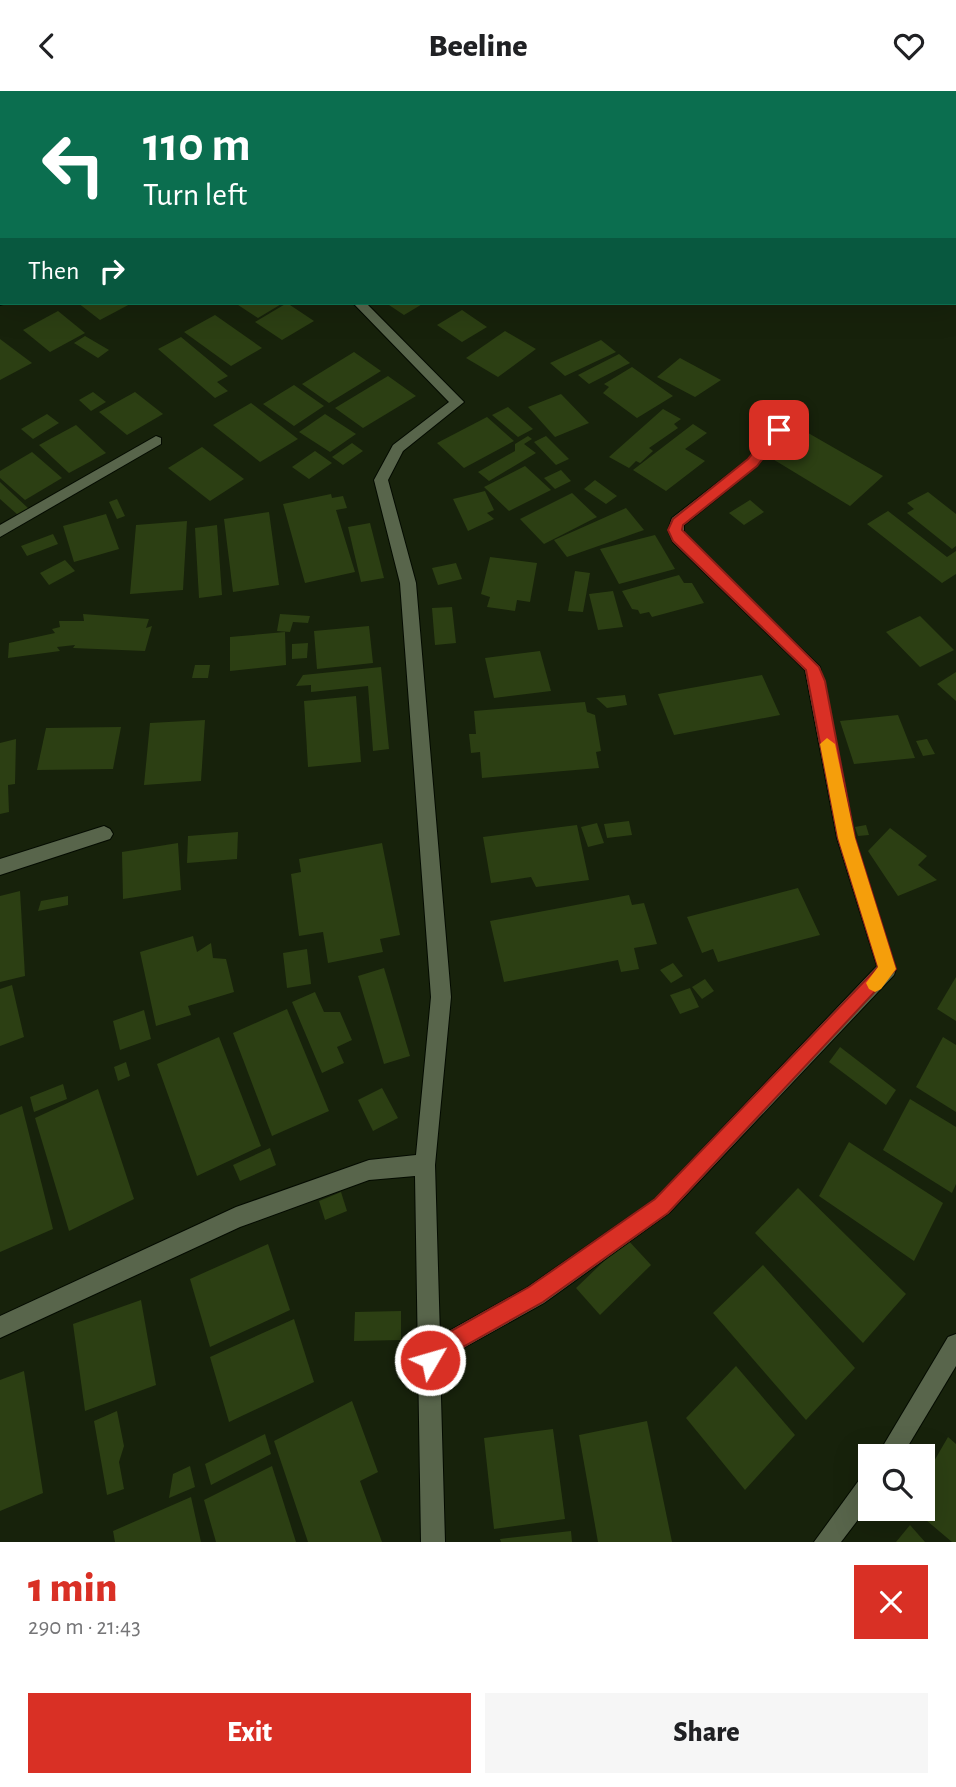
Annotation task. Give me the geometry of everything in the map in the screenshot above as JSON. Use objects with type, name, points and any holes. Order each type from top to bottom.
[{"type":"street","points":[[361,305],[457,402],[398,448],[381,480],[408,583],[441,997],[425,1165],[433,1542]]},
{"type":"street","points":[[430,1354],[536,1294],[662,1206],[887,969],[846,838],[817,681],[812,667],[678,538],[675,530],[677,522],[752,463],[792,413]]},
{"type":"street","points":[[0,531],[156,441]]},
{"type":"street","points":[[0,867],[104,834]]},
{"type":"street","points":[[0,1327],[236,1218],[369,1170],[425,1165]]},
{"type":"street","points":[[896,1444],[956,1345]]},
{"type":"street","points":[[826,1542],[858,1501]]},
{"type":"building","points":[[81,305],[128,305],[100,320]]},
{"type":"building","points":[[238,305],[280,305],[258,318]]},
{"type":"building","points":[[284,305],[290,305],[314,321],[282,340],[255,322]]},
{"type":"building","points":[[389,305],[421,305],[404,315]]},
{"type":"building","points":[[462,310],[487,327],[462,342],[437,325]]},
{"type":"building","points":[[58,311],[85,333],[50,352],[23,330]]},
{"type":"building","points":[[215,315],[262,348],[231,366],[184,332]]},
{"type":"building","points":[[505,331],[536,349],[498,377],[466,358]]},
{"type":"building","points":[[85,336],[109,350],[98,358],[74,343]]},
{"type":"building","points":[[181,337],[228,376],[217,382],[228,391],[215,398],[158,349]]},
{"type":"building","points":[[0,339],[32,363],[0,380]]},
{"type":"building","points":[[601,340],[616,352],[565,376],[550,363]]},
{"type":"building","points":[[354,352],[381,371],[329,403],[302,384]]},
{"type":"building","points":[[619,354],[630,363],[589,384],[578,375]]},
{"type":"building","points":[[680,358],[721,380],[695,397],[657,377]]},
{"type":"building","points":[[632,367],[673,396],[637,418],[603,393],[609,387],[604,384]]},
{"type":"building","points":[[388,376],[416,396],[363,428],[335,408]]},
{"type":"building","points":[[294,385],[324,406],[294,426],[263,404]]},
{"type":"building","points":[[93,392],[106,402],[91,411],[79,400]]},
{"type":"building","points":[[135,392],[163,414],[127,435],[99,412]]},
{"type":"building","points":[[561,394],[589,423],[555,437],[528,407]]},
{"type":"building","points":[[251,403],[298,439],[260,462],[213,425]]},
{"type":"building","points":[[508,407],[533,429],[518,437],[492,415]]},
{"type":"building","points":[[663,409],[681,419],[674,424],[678,428],[649,448],[653,451],[640,463],[636,461],[629,468],[609,457]]},
{"type":"building","points":[[47,414],[59,423],[33,439],[21,429]]},
{"type":"building","points":[[325,414],[356,434],[330,452],[299,432]]},
{"type":"building","points":[[487,417],[514,441],[464,468],[437,443]]},
{"type":"building","points":[[693,424],[707,433],[685,449],[705,461],[666,491],[633,470]]},
{"type":"building","points":[[76,425],[106,453],[69,473],[39,445]]},
{"type":"building","points":[[803,430],[883,476],[850,506],[771,458],[781,449],[775,446],[786,436],[791,439]]},
{"type":"building","points":[[528,436],[532,439],[524,444],[536,453],[489,481],[478,472],[515,451],[515,444]]},
{"type":"building","points":[[546,436],[569,459],[556,465],[534,442]]},
{"type":"building","points":[[352,443],[363,451],[343,465],[332,457]]},
{"type":"building","points":[[202,447],[244,479],[210,501],[168,468]]},
{"type":"building","points":[[315,451],[332,463],[309,479],[292,467]]},
{"type":"building","points":[[32,452],[62,478],[25,500],[0,478],[0,471]]},
{"type":"building","points":[[525,466],[551,490],[509,511],[484,487]]},
{"type":"building","points":[[561,470],[571,481],[555,489],[544,478]]},
{"type":"building","points":[[595,480],[617,496],[606,504],[584,489]]},
{"type":"building","points":[[0,482],[29,509],[18,515],[0,499]]},
{"type":"building","points":[[485,491],[494,510],[487,513],[494,519],[468,531],[453,499]]},
{"type":"building","points":[[928,492],[956,514],[956,546],[952,549],[907,513],[914,509],[907,503]]},
{"type":"building","points":[[572,493],[597,517],[544,544],[520,519]]},
{"type":"building","points":[[331,494],[332,498],[343,496],[347,508],[336,510],[355,572],[305,583],[283,504]]},
{"type":"building","points":[[117,499],[125,516],[117,519],[109,502]]},
{"type":"building","points":[[750,500],[764,512],[744,525],[729,513]]},
{"type":"building","points":[[626,508],[644,530],[567,557],[554,540]]},
{"type":"building","points":[[888,511],[947,557],[956,551],[956,574],[942,583],[867,524]]},
{"type":"building","points":[[269,512],[279,585],[233,592],[224,519]]},
{"type":"building","points":[[106,514],[119,549],[74,562],[63,526]]},
{"type":"building","points":[[187,521],[183,590],[130,594],[136,525]]},
{"type":"building","points":[[370,523],[384,578],[361,582],[348,527]]},
{"type":"building","points":[[217,525],[222,595],[199,598],[195,528]]},
{"type":"building","points":[[53,534],[58,544],[27,556],[21,546]]},
{"type":"building","points":[[655,535],[675,569],[619,584],[600,549]]},
{"type":"building","points":[[490,557],[537,563],[530,602],[517,600],[515,611],[487,607],[490,597],[481,594]]},
{"type":"building","points":[[65,560],[75,571],[49,585],[40,573]]},
{"type":"building","points":[[456,563],[462,579],[438,585],[432,568]]},
{"type":"building","points":[[575,571],[590,573],[583,612],[568,611]]},
{"type":"building","points":[[679,575],[684,583],[692,583],[704,603],[652,617],[649,612],[640,614],[638,610],[632,609],[622,591]]},
{"type":"building","points":[[613,591],[623,627],[598,630],[589,594]]},
{"type":"building","points":[[452,607],[456,643],[435,645],[432,608]]},
{"type":"building","points":[[83,614],[149,619],[146,628],[152,626],[145,651],[73,648],[75,645],[57,647],[60,651],[8,658],[9,643],[55,633],[52,629],[60,627],[59,621],[84,621]]},
{"type":"building","points":[[280,614],[310,616],[308,623],[293,622],[290,632],[277,631]]},
{"type":"building","points":[[920,616],[954,650],[920,667],[886,632]]},
{"type":"building","points":[[369,626],[373,663],[317,669],[314,631]]},
{"type":"building","points":[[285,632],[286,665],[230,671],[230,637]]},
{"type":"building","points":[[308,643],[307,658],[292,659],[292,644]]},
{"type":"building","points":[[540,651],[551,691],[494,698],[485,658]]},
{"type":"building","points":[[195,665],[210,665],[208,678],[192,678]]},
{"type":"building","points":[[381,667],[389,749],[373,751],[368,686],[311,692],[311,685],[296,686],[303,675]]},
{"type":"building","points":[[956,672],[956,701],[937,684]]},
{"type":"building","points":[[762,675],[780,715],[674,735],[658,694]]},
{"type":"building","points":[[625,695],[627,705],[607,708],[596,698]]},
{"type":"building","points":[[356,696],[361,762],[308,767],[304,701]]},
{"type":"building","points":[[585,702],[587,712],[595,715],[601,751],[596,752],[599,768],[482,778],[480,752],[471,753],[469,734],[476,734],[474,711]]},
{"type":"building","points":[[898,715],[915,758],[854,764],[840,721]]},
{"type":"building","points":[[205,720],[201,781],[144,785],[150,723]]},
{"type":"building","points":[[121,727],[113,769],[37,770],[46,728]]},
{"type":"building","points":[[16,739],[15,784],[8,785],[9,812],[0,814],[0,743]]},
{"type":"building","points":[[927,739],[935,754],[923,756],[916,741]]},
{"type":"building","points":[[629,821],[632,835],[607,838],[604,824]]},
{"type":"building","points":[[597,823],[604,843],[588,847],[581,827]]},
{"type":"building","points":[[577,825],[589,880],[536,887],[531,877],[491,883],[483,837]]},
{"type":"building","points":[[866,825],[869,835],[858,836],[855,827]]},
{"type":"building","points":[[890,828],[927,856],[918,865],[937,880],[898,896],[868,851]]},
{"type":"building","points":[[238,832],[237,859],[187,863],[188,836]]},
{"type":"building","points":[[178,843],[181,890],[123,899],[122,852]]},
{"type":"building","points":[[382,843],[400,935],[380,939],[383,952],[328,963],[323,932],[299,936],[291,874],[301,872],[299,859]]},
{"type":"building","points":[[798,888],[820,935],[718,962],[713,949],[702,953],[687,917]]},
{"type":"building","points":[[20,891],[25,976],[0,982],[0,896]]},
{"type":"building","points":[[629,895],[632,905],[644,903],[657,944],[634,948],[639,969],[621,972],[618,960],[504,982],[490,921]]},
{"type":"building","points":[[68,896],[68,905],[38,911],[41,901]]},
{"type":"building","points":[[193,936],[197,952],[211,943],[213,958],[226,959],[234,992],[188,1006],[191,1015],[156,1026],[140,952]]},
{"type":"building","points":[[307,949],[311,984],[287,988],[283,953]]},
{"type":"building","points":[[673,963],[683,976],[671,983],[660,970]]},
{"type":"building","points":[[384,968],[410,1056],[384,1064],[358,976]]},
{"type":"building","points":[[956,977],[956,1021],[937,1009]]},
{"type":"building","points":[[705,979],[714,991],[702,999],[692,987]]},
{"type":"building","points":[[12,985],[24,1037],[0,1046],[0,989]]},
{"type":"building","points":[[690,988],[699,1007],[680,1014],[670,995]]},
{"type":"building","points":[[315,992],[324,1012],[340,1012],[352,1040],[337,1047],[344,1063],[322,1073],[292,1002]]},
{"type":"building","points":[[287,1009],[329,1111],[272,1136],[233,1033]]},
{"type":"building","points":[[144,1010],[151,1039],[120,1050],[113,1021]]},
{"type":"building","points":[[219,1037],[261,1146],[197,1176],[157,1064]]},
{"type":"building","points":[[943,1037],[956,1045],[956,1112],[916,1087]]},
{"type":"building","points":[[840,1047],[896,1090],[886,1105],[829,1062]]},
{"type":"building","points":[[126,1062],[130,1076],[118,1081],[114,1067]]},
{"type":"building","points":[[63,1084],[67,1099],[34,1112],[30,1097]]},
{"type":"building","points":[[382,1088],[398,1118],[373,1131],[358,1100]]},
{"type":"building","points":[[98,1089],[134,1199],[69,1231],[35,1118]]},
{"type":"building","points":[[910,1099],[956,1127],[956,1184],[952,1193],[883,1150]]},
{"type":"building","points":[[22,1106],[53,1229],[0,1252],[0,1115]]},
{"type":"building","points":[[849,1142],[943,1203],[914,1261],[819,1196]]},
{"type":"building","points":[[270,1148],[276,1165],[240,1181],[233,1165]]},
{"type":"building","points":[[798,1188],[906,1294],[863,1343],[755,1233]]},
{"type":"building","points":[[341,1192],[347,1211],[325,1220],[319,1201]]},
{"type":"building","points":[[627,1239],[651,1265],[600,1315],[576,1288]]},
{"type":"building","points":[[268,1244],[290,1310],[210,1347],[190,1279]]},
{"type":"building","points":[[763,1265],[855,1368],[806,1420],[713,1313]]},
{"type":"building","points":[[141,1300],[156,1385],[85,1411],[73,1324]]},
{"type":"building","points":[[401,1311],[401,1340],[354,1341],[355,1312]]},
{"type":"building","points":[[294,1319],[314,1382],[229,1422],[210,1357]]},
{"type":"building","points":[[736,1366],[795,1435],[745,1490],[686,1418]]},
{"type":"building","points":[[24,1371],[43,1493],[0,1511],[0,1380]]},
{"type":"building","points":[[352,1401],[378,1472],[360,1481],[382,1542],[308,1542],[274,1441]]},
{"type":"building","points":[[117,1411],[124,1446],[119,1462],[124,1489],[107,1495],[94,1421]]},
{"type":"building","points":[[647,1421],[672,1542],[598,1542],[579,1435]]},
{"type":"building","points":[[553,1429],[565,1519],[494,1529],[484,1438]]},
{"type":"building","points":[[265,1434],[271,1454],[211,1485],[205,1464]]},
{"type":"building","points":[[948,1437],[956,1444],[956,1542],[952,1542],[927,1521],[935,1521],[935,1460]]},
{"type":"building","points":[[190,1466],[195,1487],[169,1498],[173,1474]]},
{"type":"building","points":[[272,1466],[296,1542],[216,1542],[204,1500]]},
{"type":"building","points":[[191,1497],[201,1542],[115,1542],[113,1531]]},
{"type":"building","points":[[910,1525],[925,1542],[896,1542]]},
{"type":"building","points":[[571,1531],[572,1542],[501,1542],[500,1539]]},
{"type":"slow traffic","points":[[827,744],[846,838],[887,969],[875,983]]},
{"type":"route","points":[[430,1360],[430,1354],[536,1294],[662,1206],[887,969],[846,838],[817,681],[812,667],[678,538],[675,530],[677,522],[752,463],[779,430]]}]
